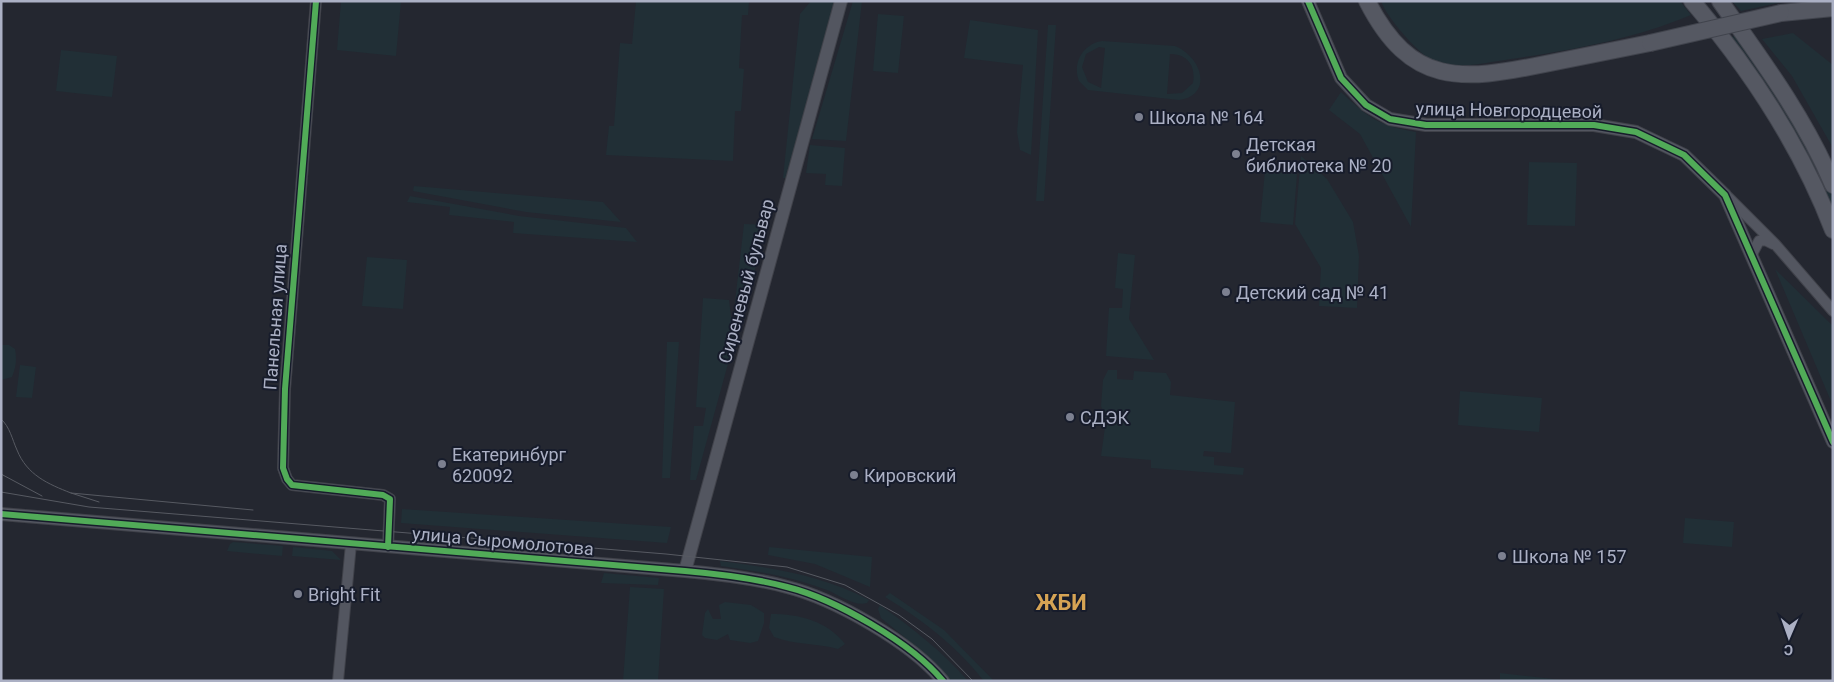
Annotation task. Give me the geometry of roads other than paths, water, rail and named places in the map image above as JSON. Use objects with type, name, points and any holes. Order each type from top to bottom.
[{"type":"main road","points":[[1369,1],[1377,20],[1393,41],[1413,59],[1427,68],[1459,76],[1492,75],[1650,43],[1781,13],[1815,1]]},
{"type":"main road","points":[[1692,1],[1752,77],[1802,164],[1833,230]]},
{"type":"main road","points":[[1720,1],[1770,72],[1804,128],[1833,185]]},
{"type":"main road","points":[[1781,13],[1833,8]]},
{"type":"street","name":"Панельная улица","points":[[316,1],[284,389],[283,468],[287,479],[292,485],[383,495],[390,499],[388,547]]},
{"type":"street","name":"Сиреневый бульвар","points":[[685,571],[841,1]]},
{"type":"street","name":"улица Новгородцевой","points":[[1308,1],[1340,78],[1366,105],[1390,119],[1426,125],[1576,124],[1636,132],[1684,155],[1725,195],[1833,442]]},
{"type":"street","points":[[1725,195],[1775,244],[1833,311]]},
{"type":"street","points":[[1752,254],[1759,241],[1765,240],[1775,244]]},
{"type":"street","name":"улица Сыромолотова","points":[[1,514],[685,571],[762,581],[789,587],[816,597],[896,639],[918,656],[943,681]]},
{"type":"street","points":[[338,681],[351,544]]},
{"type":"tram line","points":[[1,419],[9,429],[21,459],[26,466],[39,478],[71,493],[253,510]]},
{"type":"tram line","points":[[1,474],[42,496]]},
{"type":"tram line","points":[[1,492],[89,507],[666,554],[787,567],[845,585],[899,615],[932,639],[973,681]]},
{"type":"tram line","points":[[71,493],[99,502]]},
{"type":"place","name":"Школа № 164","points":[[1139,117]]},
{"type":"place","name":"Детская библиотека № 20","points":[[1236,154]]},
{"type":"place","name":"Детский сад № 41","points":[[1226,292]]},
{"type":"place","name":"СДЭК","points":[[1070,417]]},
{"type":"place","name":"Екатеринбург 620092","points":[[442,464]]},
{"type":"place","name":"Кировский","points":[[854,475]]},
{"type":"place","name":"Школа № 157","points":[[1502,556]]},
{"type":"place","name":"Bright Fit","points":[[298,594]]},
{"type":"district","name":"ЖБИ","points":[[1061,602]]}]
